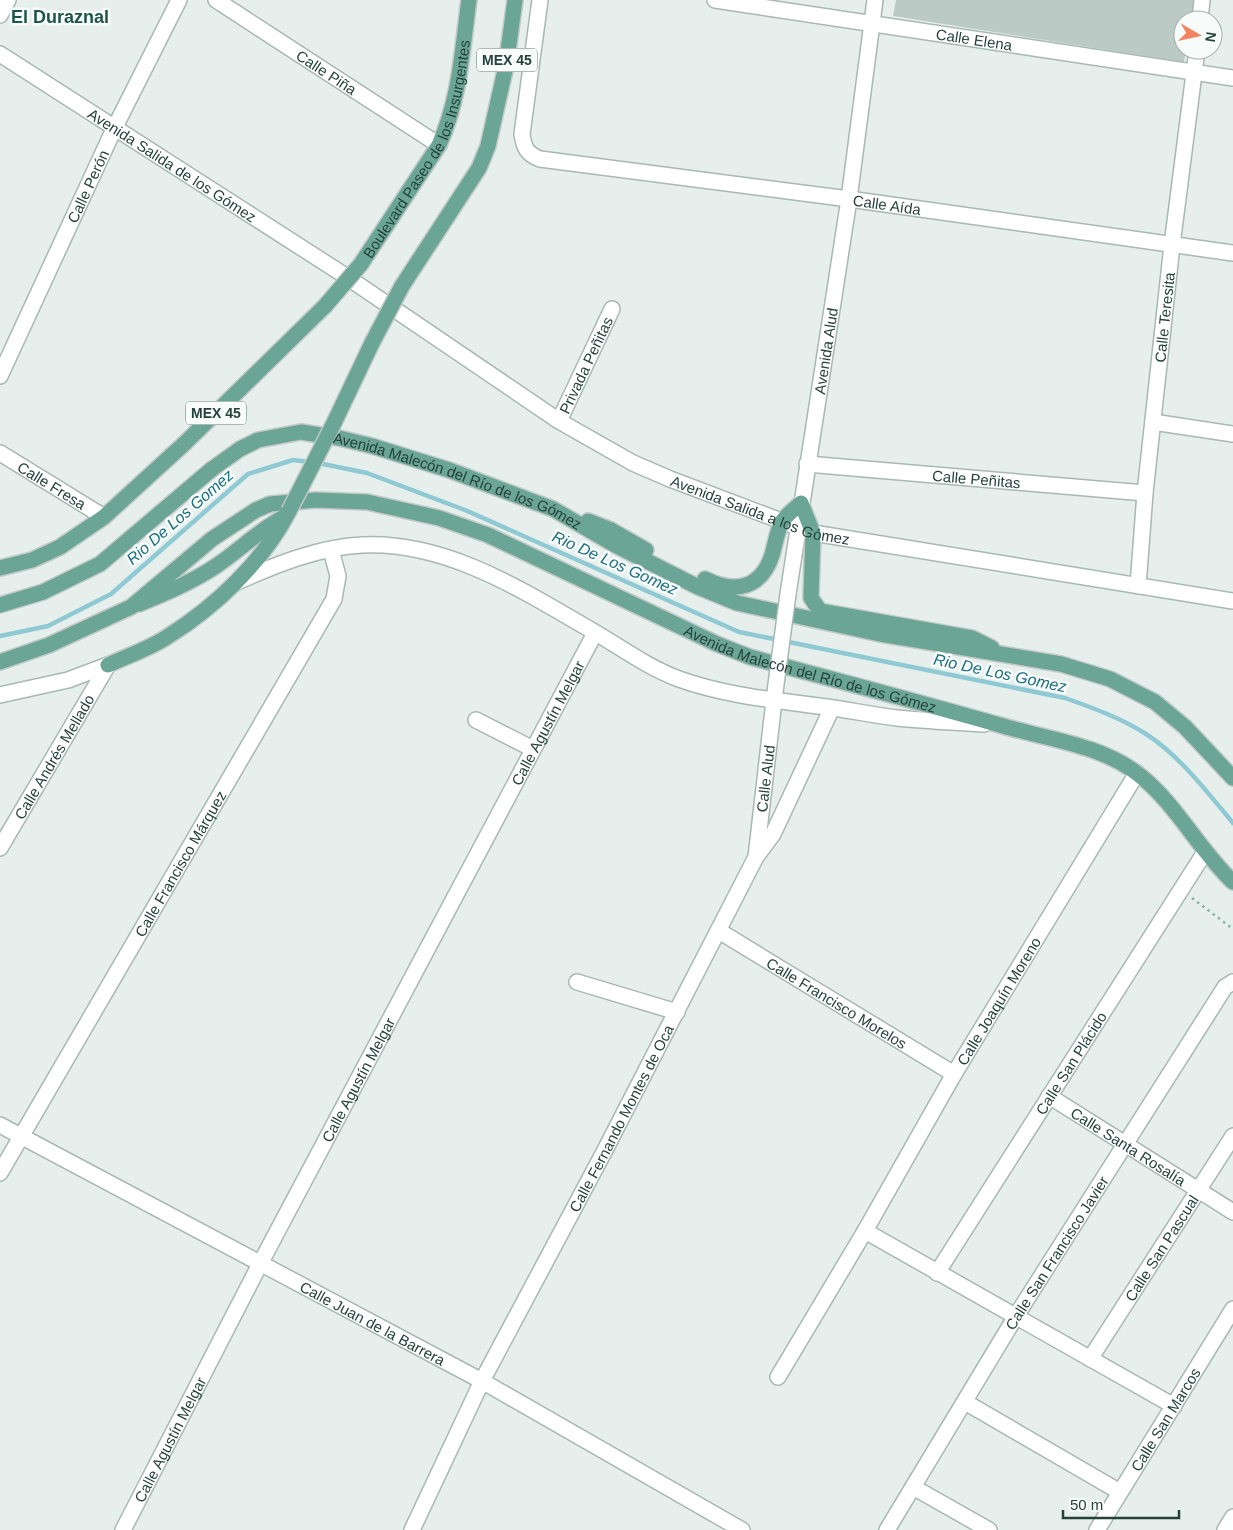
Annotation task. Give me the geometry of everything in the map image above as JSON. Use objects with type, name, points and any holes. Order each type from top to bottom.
[{"type":"main road","name":"Boulevard Paseo de los Insurgentes","points":[[104,517],[185,443],[324,306],[361,264],[439,145],[455,104],[469,0]]},
{"type":"main road","name":"MEX 45","points":[[237,582],[271,542],[288,513],[402,286],[479,168],[488,146],[506,66],[515,0]]},
{"type":"main road","name":"Avenida Malecón del Río de los Gómez","points":[[0,605],[43,592],[100,564],[212,469],[240,449],[272,436],[301,432],[372,446],[449,470],[553,509],[623,549],[698,587],[737,603],[880,634],[1086,670],[1134,690],[1155,702],[1186,727],[1233,778]]},
{"type":"main road","name":"Avenida Malecón del Río de los Gómez","points":[[0,662],[49,645],[131,607],[212,540],[256,510],[270,504],[292,501],[367,502],[439,518],[488,535],[717,644],[750,657],[1077,746],[1113,760],[1137,773],[1158,792],[1205,852],[1233,882]]},
{"type":"main road","points":[[553,509],[612,530],[712,583],[730,588],[747,585],[758,578],[765,570],[782,521],[801,503]]},
{"type":"main road","points":[[801,503],[805,530],[813,554],[810,586],[811,598],[820,611],[972,638],[1007,655]]},
{"type":"main road","points":[[131,607],[189,582],[241,548],[272,523],[288,513]]},
{"type":"main road","name":"MEX 45","points":[[0,568],[32,560],[60,547],[104,517]]},
{"type":"main road","name":"Avenida Malecón del Río de los Gómez","points":[[108,665],[166,638],[237,582]]},
{"type":"street","points":[[0,15],[8,0]]},
{"type":"street","name":"Calle Perón","points":[[0,376],[114,129],[180,0]]},
{"type":"street","name":"Calle Piña","points":[[216,0],[439,145]]},
{"type":"street","name":"Calle Aída","points":[[540,0],[522,134],[523,146],[530,155],[540,160],[849,199],[1233,253]]},
{"type":"street","name":"Calle Elena","points":[[715,0],[1233,78]]},
{"type":"street","name":"Avenida Alud","points":[[801,503],[849,199],[875,0]]},
{"type":"street","name":"Avenida Salida de los Gómez","points":[[0,54],[344,275]]},
{"type":"street","name":"Calle Teresita","points":[[1138,586],[1145,492],[1172,245],[1196,60]]},
{"type":"street","name":"Avenida Salida a los Gómez","points":[[344,275],[559,421],[634,463],[670,479],[805,530],[1233,601]]},
{"type":"street","name":"Privada Peñitas","points":[[559,421],[612,308]]},
{"type":"street","points":[[1153,422],[1233,434]]},
{"type":"street","name":"Calle Fresa","points":[[0,453],[104,517]]},
{"type":"street","name":"Calle Peñitas","points":[[807,464],[1145,492]]},
{"type":"street","points":[[774,696],[788,594],[805,530]]},
{"type":"street","name":"Avenida Malecón del Río de los Gómez","points":[[237,582],[282,563],[331,550],[363,545],[397,546],[462,562],[595,633],[655,669],[677,678],[832,708],[896,718],[1001,726]]},
{"type":"street","name":"Calle Francisco Márquez","points":[[0,1173],[334,599],[338,576],[331,550]]},
{"type":"street","name":"Calle Agustín Melgar","points":[[123,1530],[260,1264],[595,633]]},
{"type":"street","name":"Avenida Malecón del Río de los Gómez","points":[[0,695],[68,680],[108,665]]},
{"type":"street","name":"Calle Andrés Mellado","points":[[0,848],[108,665]]},
{"type":"street","name":"Calle Alud","points":[[756,857],[774,696]]},
{"type":"street","name":"Calle Fernando Montes de Oca","points":[[412,1530],[482,1381],[677,1012],[756,857],[773,834],[832,708]]},
{"type":"street","points":[[476,720],[533,749]]},
{"type":"street","name":"Calle Joaquín Moreno","points":[[778,1377],[865,1231],[954,1074],[1137,773]]},
{"type":"street","name":"Calle San Plácido","points":[[937,1273],[1205,852]]},
{"type":"street","name":"Calle Francisco Morelos","points":[[719,931],[954,1074]]},
{"type":"street","points":[[577,982],[677,1012]]},
{"type":"street","name":"Calle San Francisco Javier","points":[[887,1530],[1016,1316],[1128,1144],[1225,987],[1233,982]]},
{"type":"street","name":"Calle Santa Rosalía","points":[[1049,1096],[1128,1144],[1233,1212]]},
{"type":"street","name":"Calle Juan de la Barrera","points":[[0,1124],[482,1381],[742,1530]]},
{"type":"street","name":"Calle San Pascual","points":[[1090,1358],[1233,1136]]},
{"type":"street","points":[[865,1231],[1174,1406]]},
{"type":"street","name":"Calle San Marcos","points":[[1097,1530],[1233,1309]]},
{"type":"street","points":[[965,1402],[1120,1492]]},
{"type":"street","points":[[913,1487],[989,1530]]},
{"type":"street","points":[[1225,1530],[1233,1517]]},
{"type":"path","points":[[1180,889],[1233,929]]},
{"type":"building","points":[[896,0],[1194,0],[1192,10],[1173,10],[1173,60],[1184,60],[1184,62],[893,16]]},
{"type":"waterway","name":"Rio De Los Gomez","points":[[0,636],[48,626],[111,594],[248,474],[293,460],[310,462]]},
{"type":"waterway","name":"Rio De Los Gomez","points":[[318,463],[367,473],[465,510],[739,632],[1065,698],[1096,710],[1127,723],[1158,743],[1181,763],[1233,823]]},
{"type":"district","name":"El Duraznal","points":[[60,17]]}]
